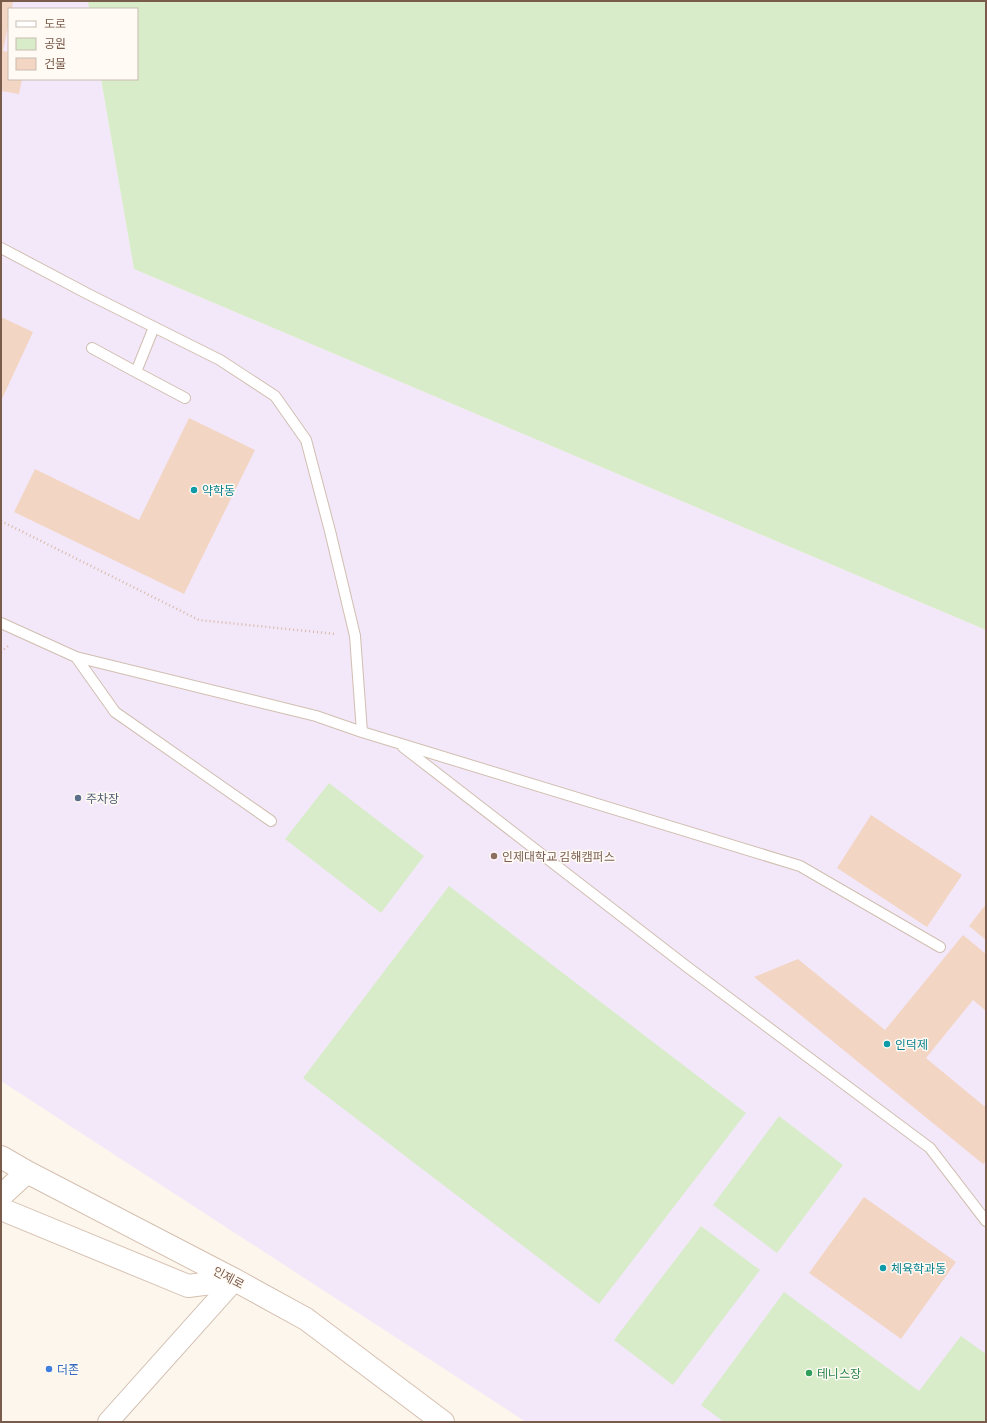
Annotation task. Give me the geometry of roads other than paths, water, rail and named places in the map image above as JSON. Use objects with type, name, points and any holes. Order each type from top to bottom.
[{"type":"main road","name":"인제로","points":[[1,1156],[27,1172],[235,1280],[306,1319],[443,1422]]},
{"type":"main road","points":[[1,1196],[27,1172]]},
{"type":"main road","points":[[1,1209],[188,1286],[235,1280]]},
{"type":"street","points":[[108,1422],[235,1280]]},
{"type":"lane","points":[[1,248],[220,360],[275,396],[306,440],[330,531],[355,636],[362,732]]},
{"type":"lane","points":[[136,372],[154,327]]},
{"type":"lane","points":[[92,348],[185,398]]},
{"type":"lane","points":[[1,623],[76,657],[316,716],[399,744],[800,866],[940,947]]},
{"type":"lane","points":[[76,657],[115,712],[271,821]]},
{"type":"lane","points":[[399,744],[686,966],[930,1148],[986,1221]]},
{"type":"place","name":"약학동","points":[[194,490]]},
{"type":"place","name":"주차장","points":[[78,798]]},
{"type":"place","name":"인제대학교 김해캠퍼스","points":[[494,856]]},
{"type":"place","name":"인덕제","points":[[887,1044]]},
{"type":"place","name":"체육학과동","points":[[883,1268]]},
{"type":"place","name":"더존","points":[[49,1369]]},
{"type":"place","name":"테니스장","points":[[809,1373]]}]
